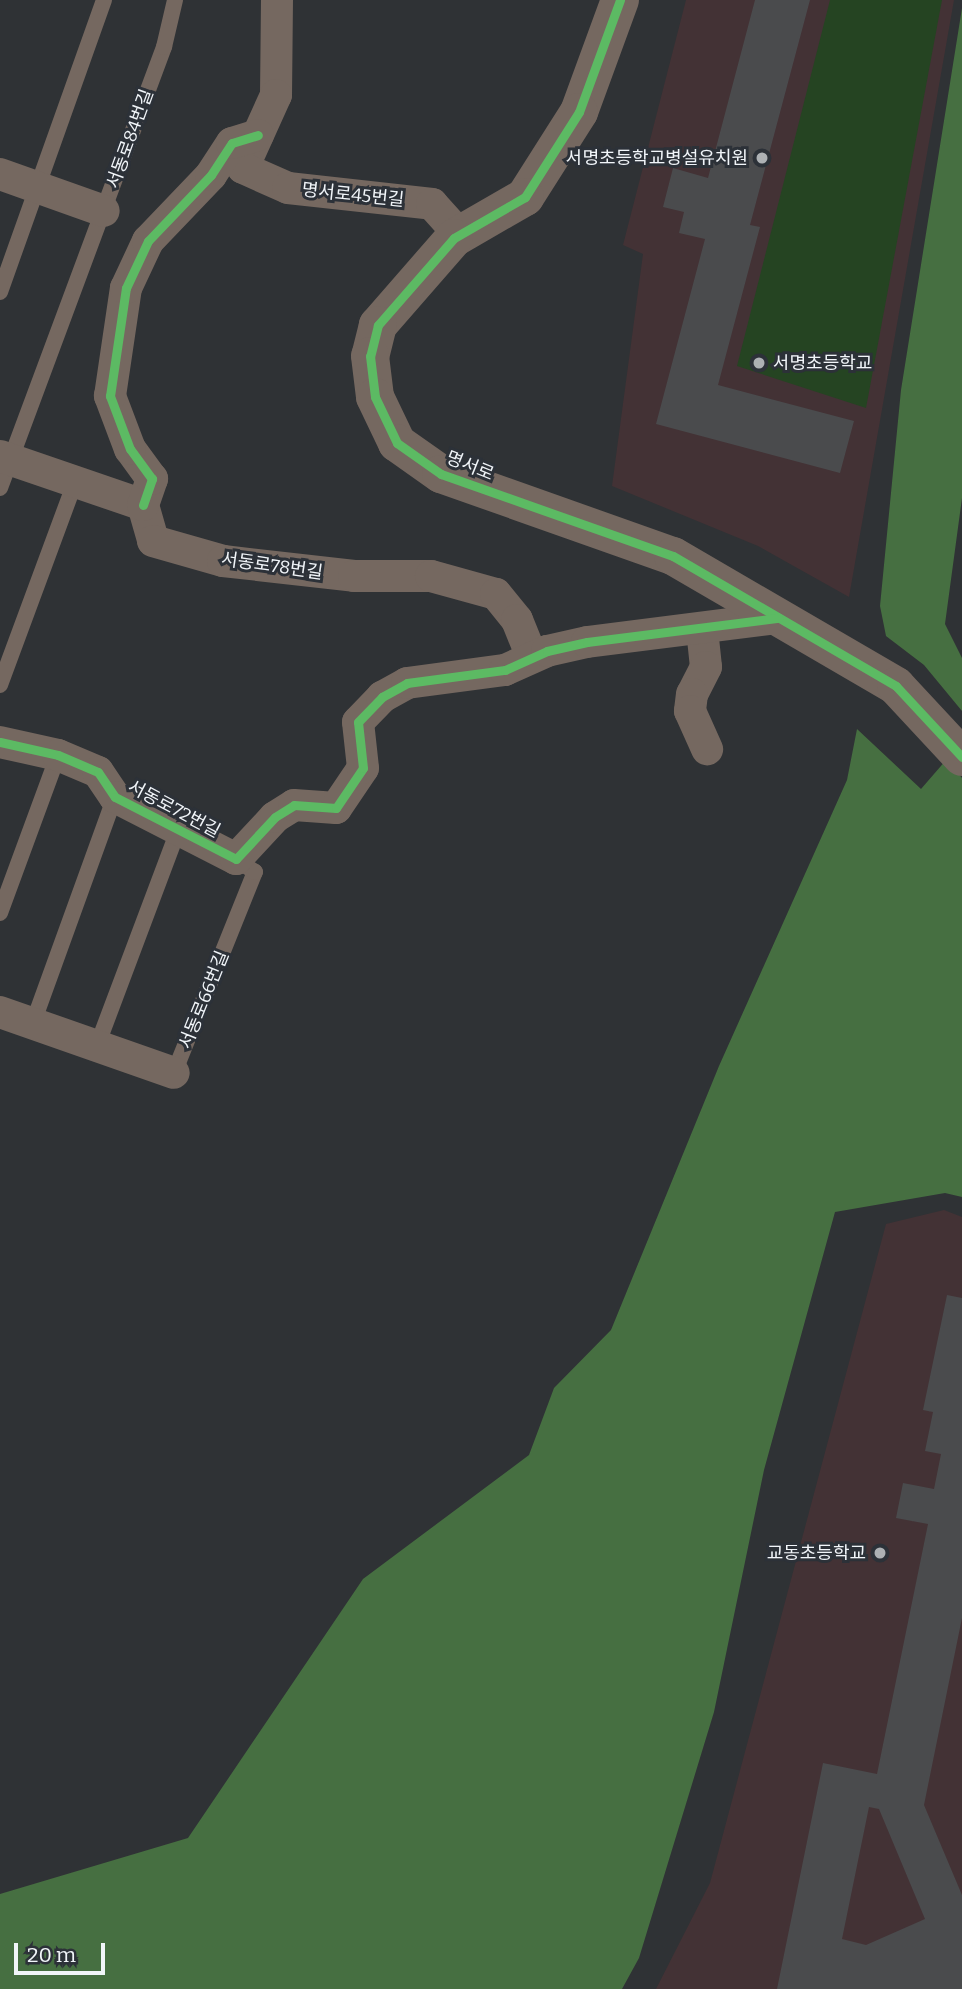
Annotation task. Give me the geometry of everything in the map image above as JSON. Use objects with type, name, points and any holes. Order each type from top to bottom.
[{"type":"street","name":"명서로45번길","points":[[277,0],[276,95],[243,168],[288,188],[432,204],[460,235]]},
{"type":"street","name":"명서로","points":[[620,0],[579,112],[525,197],[460,235],[378,325],[370,356],[375,397],[397,443],[441,474],[673,556],[896,686],[962,757]]},
{"type":"street","points":[[3,468],[75,482],[144,505],[152,479],[130,449],[110,396],[127,288],[148,241],[211,175],[232,143],[258,135]]},
{"type":"street","name":"서동로84번길","points":[[0,174],[104,211]]},
{"type":"street","name":"서동로78번길","points":[[144,505],[153,541],[223,561],[354,576],[431,576],[496,594],[517,620],[532,657]]},
{"type":"street","points":[[236,859],[275,817],[294,806],[337,808],[363,768],[358,722],[382,697],[407,683],[505,670],[532,657],[587,642],[778,618]]},
{"type":"street","points":[[702,629],[706,667],[692,695],[690,711],[707,749]]},
{"type":"street","name":"서동로72번길","points":[[0,742],[58,755],[98,772],[115,797],[236,859]]},
{"type":"street","name":"서동로66번길","points":[[0,1012],[174,1073]]},
{"type":"lane","points":[[0,292],[104,0]]},
{"type":"lane","name":"서동로84번길","points":[[104,211],[164,47],[175,0]]},
{"type":"lane","points":[[3,468],[104,211]]},
{"type":"lane","points":[[0,685],[75,482]]},
{"type":"lane","points":[[0,913],[58,755]]},
{"type":"lane","points":[[33,1023],[115,797]]},
{"type":"lane","points":[[97,1046],[178,830]]},
{"type":"lane","name":"서동로66번길","points":[[174,1073],[255,872],[236,859]]},
{"type":"shaded area","name":"서명초등학교","points":[[686,0],[954,0],[849,597],[758,546],[612,486],[643,254],[623,245]]},
{"type":"shaded area","name":"교동초등학교","points":[[944,1210],[962,1217],[962,1989],[656,1989],[710,1883],[886,1224]]},
{"type":"green space","points":[[830,0],[942,0],[866,408],[737,366]]},
{"type":"green space","points":[[962,8],[962,498],[945,624],[962,658],[962,711],[924,665],[886,636],[880,606],[901,390]]},
{"type":"green space","points":[[857,729],[921,789],[947,759],[962,778],[962,1197],[945,1193],[835,1212],[764,1470],[714,1712],[639,1958],[622,1989],[0,1989],[0,1894],[188,1838],[363,1579],[529,1455],[554,1388],[611,1330],[719,1066],[847,780]]},
{"type":"building","points":[[755,0],[810,0],[750,225],[760,227],[718,385],[854,421],[840,473],[656,424],[705,239],[679,233],[684,212],[663,207],[673,168],[708,178]]},
{"type":"building","points":[[947,1295],[962,1298],[962,1618],[924,1805],[962,1895],[962,1989],[777,1989],[823,1763],[877,1774],[928,1524],[896,1518],[903,1483],[934,1489],[941,1454],[925,1451],[933,1412],[923,1410]],"holes":[[[869,1807],[879,1809],[925,1919],[866,1945],[842,1939]]]},
{"type":"cycle path","points":[[620,0],[579,112],[525,197],[454,238],[378,325],[370,356],[375,397],[397,443],[441,474],[673,556],[896,686],[962,757]]},
{"type":"cycle path","points":[[143,505],[152,479],[130,449],[110,396],[126,288],[148,241],[211,175],[232,143],[258,135]]},
{"type":"cycle path","points":[[0,742],[58,755],[98,772],[115,797],[236,859],[275,817],[294,805],[336,808],[363,768],[358,722],[382,697],[407,683],[505,670],[547,651],[587,642],[778,618]]},
{"type":"place","name":"서명초등학교병설유치원","points":[[762,158]]},
{"type":"place","name":"서명초등학교","points":[[759,363]]},
{"type":"place","name":"교동초등학교","points":[[880,1553]]}]
